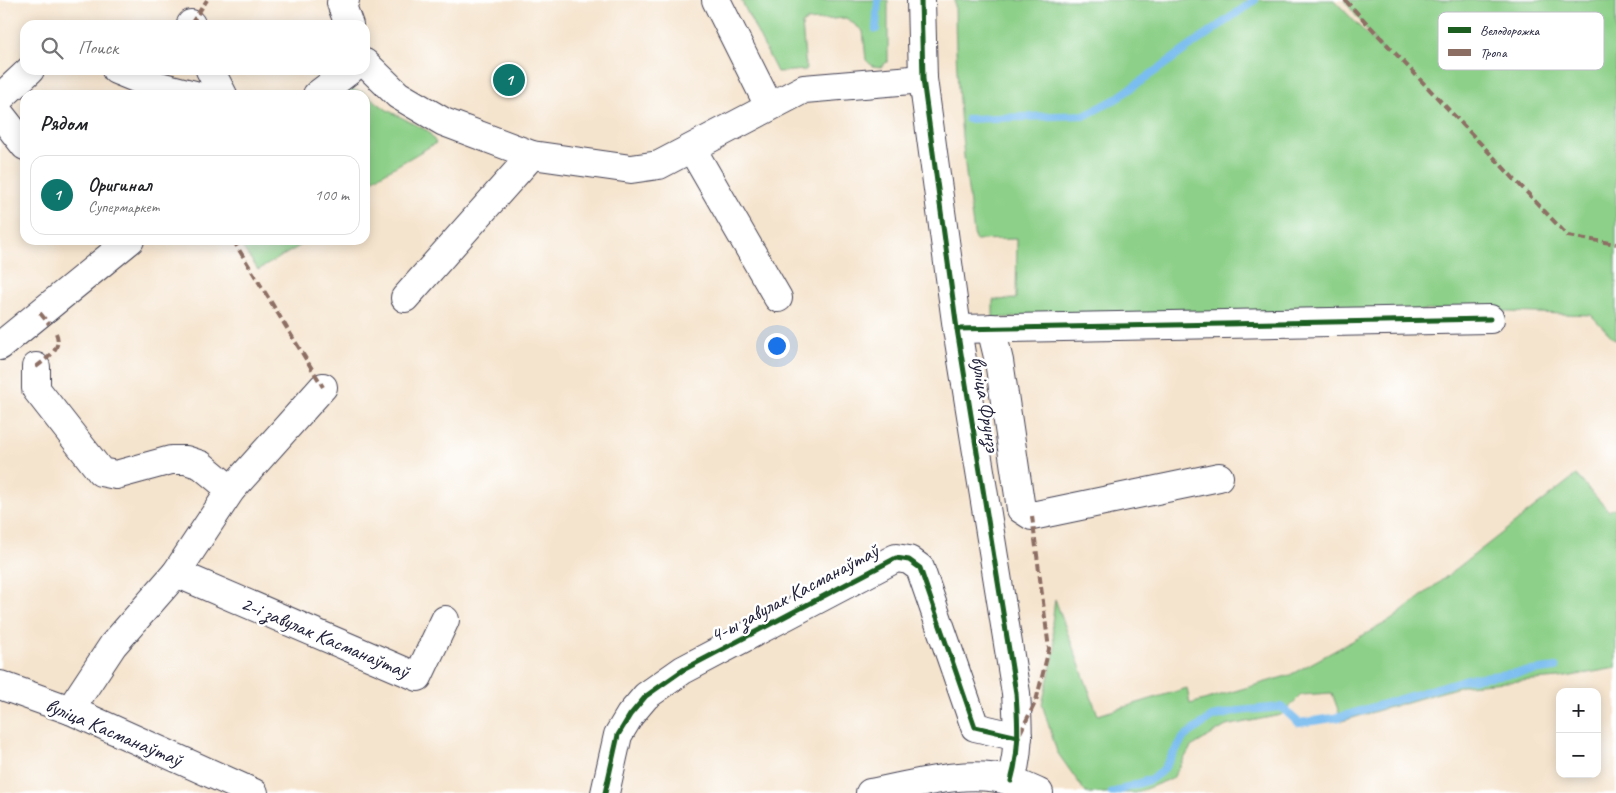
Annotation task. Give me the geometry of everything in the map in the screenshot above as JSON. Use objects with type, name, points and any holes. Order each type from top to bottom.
[{"type":"street","points":[[346,0],[341,3],[347,20]]},
{"type":"street","points":[[716,0],[769,106]]},
{"type":"street","name":"вуліца Фрунзэ","points":[[921,0],[923,79],[958,328],[1016,693],[1017,760],[1011,781]]},
{"type":"street","points":[[370,68],[398,95],[444,122],[532,155],[631,169],[659,165],[804,89],[923,79]]},
{"type":"street","points":[[0,98],[25,75]]},
{"type":"street","points":[[128,75],[148,83],[175,90]]},
{"type":"street","points":[[213,75],[220,90]]},
{"type":"street","points":[[324,90],[343,75]]},
{"type":"street","points":[[0,114],[20,140]]},
{"type":"street","points":[[692,149],[778,298]]},
{"type":"street","points":[[405,298],[532,155]]},
{"type":"street","points":[[0,346],[124,245]]},
{"type":"street","points":[[958,328],[1490,319]]},
{"type":"street","points":[[992,328],[999,362],[1021,510],[1032,516],[1219,477]]},
{"type":"street","points":[[36,367],[36,389],[101,472],[116,475],[171,460],[186,460],[201,465],[232,490]]},
{"type":"street","points":[[70,710],[113,645],[176,573],[232,490],[323,387]]},
{"type":"street","name":"4-ы завулак Касманаўтаў","points":[[605,793],[618,735],[630,715],[646,696],[683,670],[896,558],[909,560],[920,568],[975,727],[1018,737]]},
{"type":"street","name":"2-і завулак Касманаўтаў","points":[[176,573],[418,677],[445,620]]},
{"type":"street","name":"вуліца Касманаўтаў","points":[[0,685],[70,710],[239,790]]},
{"type":"street","points":[[870,793],[957,777],[987,777],[1011,781],[1039,793]]},
{"type":"green space","points":[[741,0],[888,0],[888,61],[881,67],[872,66],[866,60],[863,31],[846,18],[806,21],[802,24],[806,70],[777,72]]},
{"type":"green space","points":[[955,0],[1334,0],[1384,52],[1344,0],[1616,0],[1616,341],[1591,315],[1452,310],[993,318],[993,300],[1016,299],[1017,239],[975,240],[960,120]]},
{"type":"green space","points":[[370,97],[387,110],[428,131],[436,143],[370,181]]},
{"type":"green space","points":[[241,245],[301,245],[258,270]]},
{"type":"green space","points":[[1576,475],[1609,511],[1616,507],[1616,668],[1560,678],[1466,685],[1342,721],[1332,693],[1301,695],[1281,715],[1226,726],[1191,747],[1173,778],[1135,793],[1086,793],[1057,752],[1042,704],[1055,650],[1052,623],[1055,599],[1098,715],[1187,688],[1190,704],[1290,675],[1391,620]]},
{"type":"waterway","points":[[876,29],[878,0]]},
{"type":"waterway","points":[[968,119],[1086,115],[1116,99],[1255,0]]},
{"type":"waterway","points":[[1112,793],[1151,779],[1163,770],[1184,737],[1212,717],[1238,711],[1281,707],[1299,723],[1340,717],[1467,679],[1556,668]]},
{"type":"marked path","points":[[194,20],[207,0]]},
{"type":"marked path","points":[[1345,0],[1568,236],[1616,244]]},
{"type":"marked path","points":[[236,245],[323,387]]},
{"type":"marked path","points":[[40,313],[49,324]]},
{"type":"marked path","points":[[36,367],[49,357],[56,348],[58,339],[56,333]]},
{"type":"marked path","points":[[1020,733],[1036,701],[1049,649],[1032,516]]},
{"type":"cycle path","points":[[921,0],[923,79],[957,329],[1016,693],[1017,748],[1011,781]]},
{"type":"cycle path","points":[[957,329],[1490,319]]},
{"type":"cycle path","points":[[605,793],[618,735],[630,715],[646,696],[683,670],[896,558],[909,560],[920,568],[975,727],[1018,737]]},
{"type":"place","name":"Оригинал","points":[[509,80]]}]
